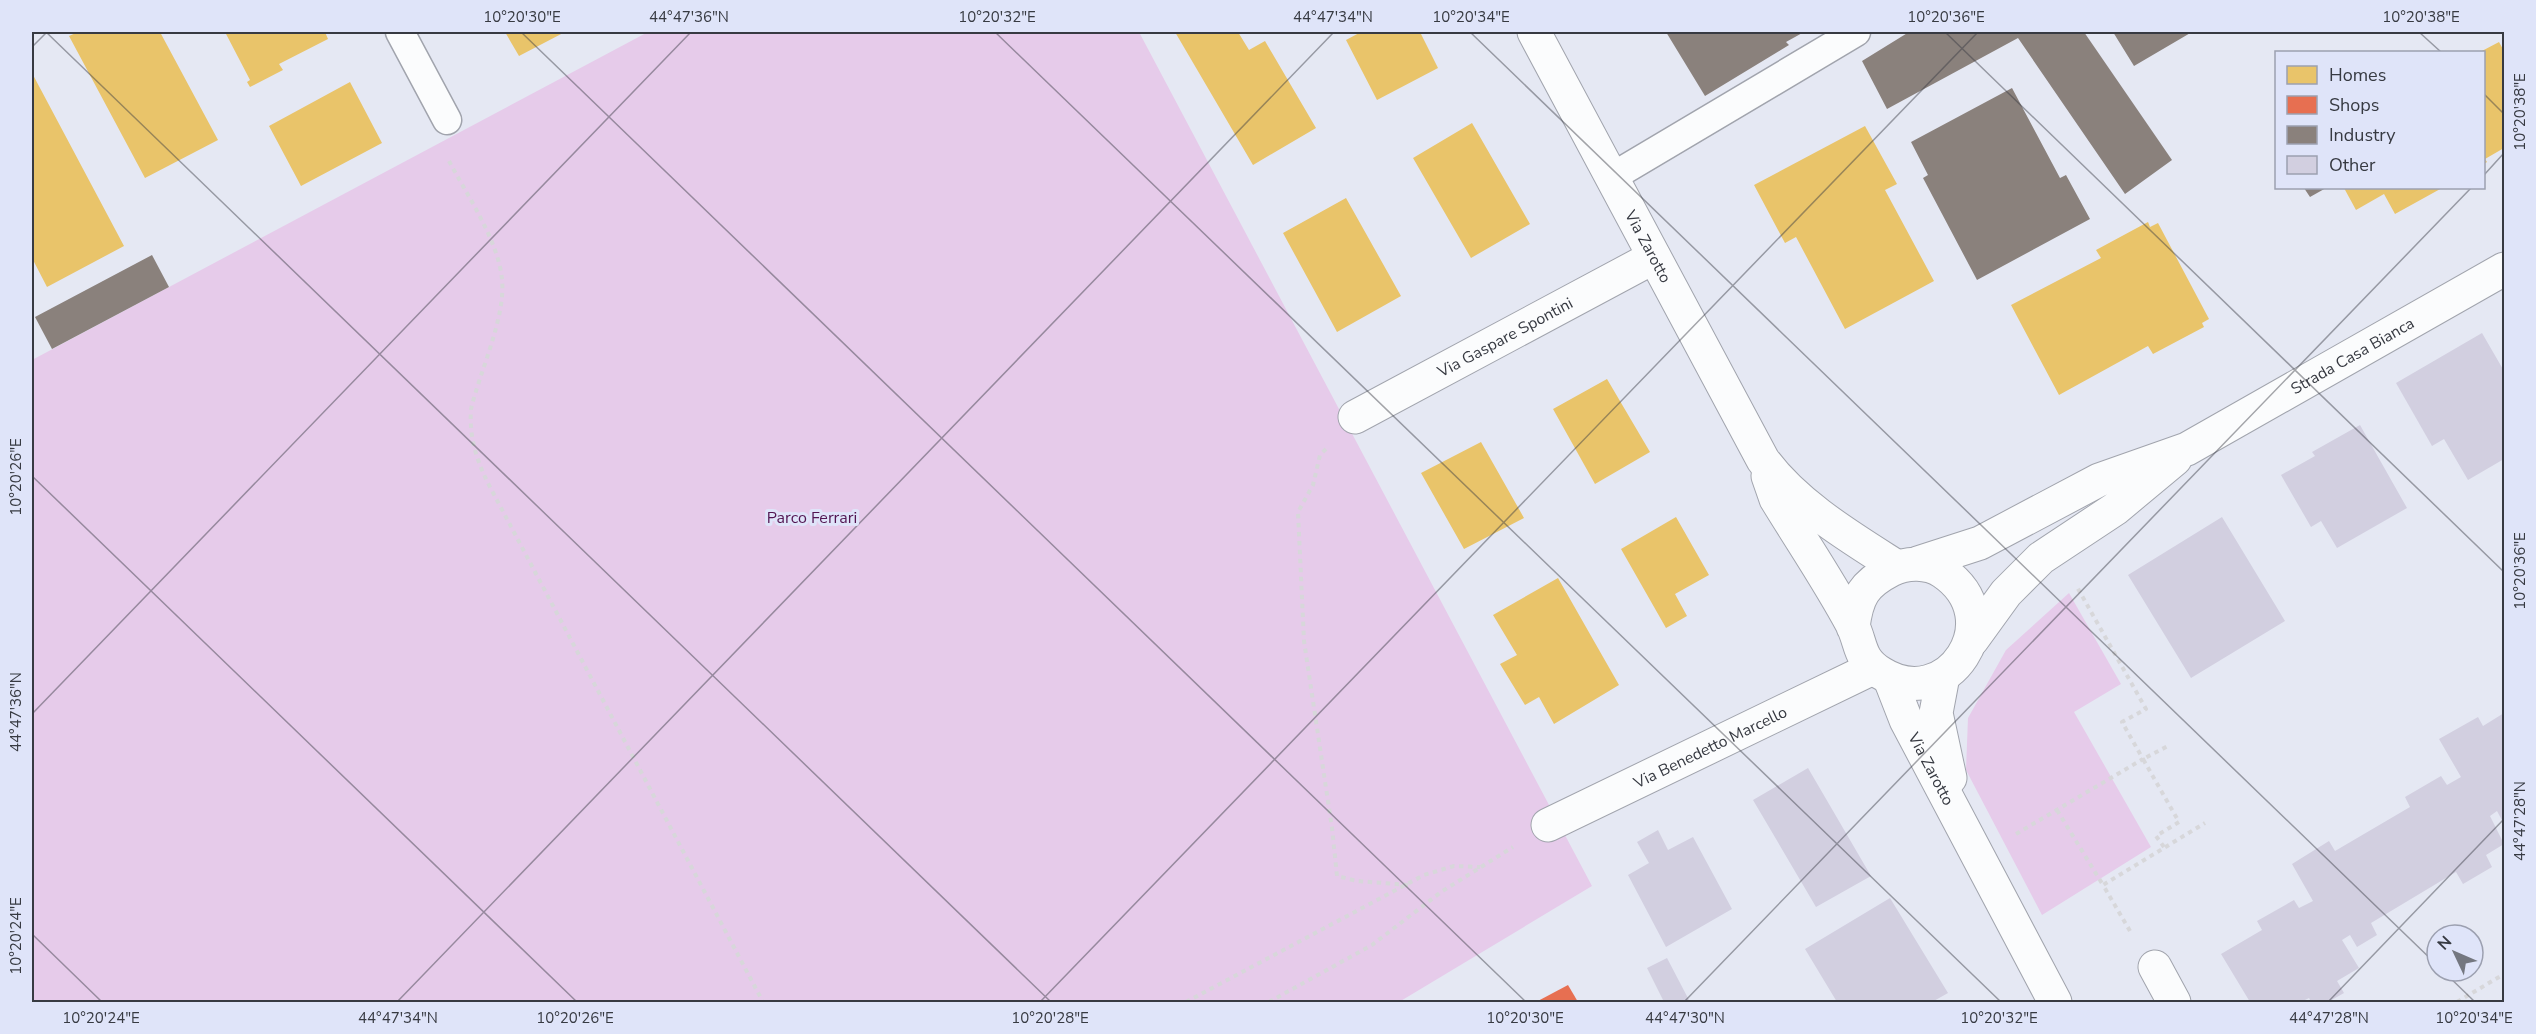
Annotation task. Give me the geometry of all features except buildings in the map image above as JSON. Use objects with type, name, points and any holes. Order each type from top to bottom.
[{"type":"street","name":"Via Zarotto","points":[[1534,32],[1763,460],[1776,478],[1846,535],[1907,565],[1935,567],[1958,582],[1970,600],[1974,619],[1972,640]]},
{"type":"street","name":"Via Gaspare Spontini","points":[[1355,417],[1654,257]]},
{"type":"street","name":"Strada Casa Bianca","points":[[1972,640],[2006,593],[2041,558],[2115,509],[2175,459],[2201,441],[2505,269]]},
{"type":"street","name":"Strada Casa Bianca","points":[[1907,565],[1980,543],[2099,480],[2157,460],[2201,441]]},
{"type":"street","name":"Via Zarotto","points":[[1763,460],[1776,499],[1853,627],[1860,651],[1881,673],[1976,857],[2055,1002]]},
{"type":"street","points":[[1853,627],[1856,606],[1871,580],[1907,565]]},
{"type":"street","points":[[1881,673],[1900,682],[1923,682],[1943,676],[1959,663],[1972,640]]},
{"type":"street","name":"Via Benedetto Marcello","points":[[1548,825],[1881,673]]},
{"type":"street","name":"Via Zarotto","points":[[1943,676],[1936,713],[1943,753],[1976,857]]},
{"type":"street","points":[[2155,967],[2174,1002]]},
{"type":"lane","points":[[400,32],[447,120]]},
{"type":"lane","points":[[1612,177],[1856,32]]},
{"type":"path","points":[[447,120],[439,142],[495,252],[502,280],[499,310],[471,409],[472,442],[477,459],[763,1002]]},
{"type":"path","points":[[1355,417],[1320,455],[1313,485],[1298,512],[1304,641],[1337,876],[1357,881],[1409,885]]},
{"type":"path","points":[[2072,579],[2146,709],[2122,722],[2179,822],[2156,836],[2164,847]]},
{"type":"path","points":[[1976,857],[2169,746]]},
{"type":"path","points":[[2057,810],[2135,939]]},
{"type":"path","points":[[2103,885],[2205,823]]},
{"type":"path","points":[[1269,1002],[1372,945],[1441,892],[1548,825]]},
{"type":"path","points":[[1186,1002],[1424,876],[1454,866],[1480,867]]},
{"type":"path","points":[[2457,1002],[2505,974]]},
{"type":"green space","name":"Parco Ferrari","points":[[648,32],[1139,32],[1592,886],[1399,1002],[32,1002],[32,360]]},
{"type":"green space","points":[[2069,593],[2121,684],[2074,712],[2151,847],[2042,915],[1966,770],[1968,718],[2006,650]]}]
